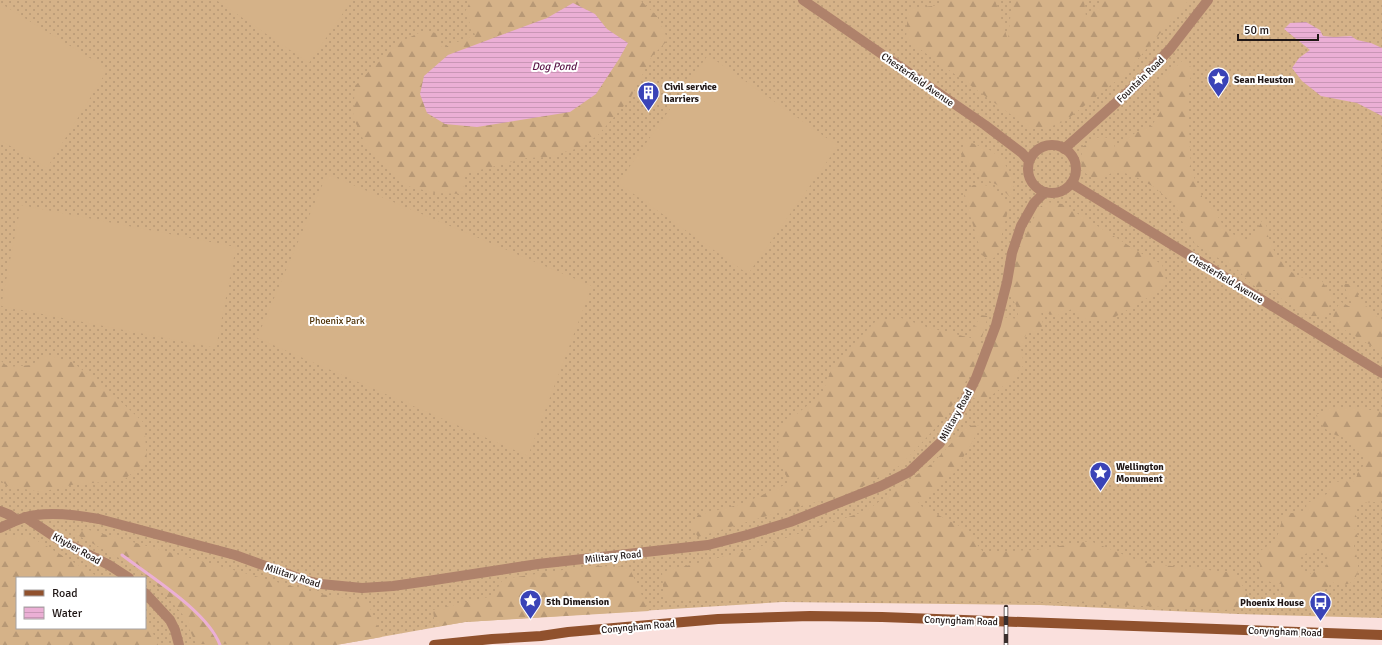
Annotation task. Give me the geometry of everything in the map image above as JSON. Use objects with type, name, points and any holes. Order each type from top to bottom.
[{"type":"main road","name":"Conyngham Road","points":[[434,645],[492,638],[541,640],[568,632],[692,621],[776,617],[882,617],[1017,621],[1382,635]]},
{"type":"street","name":"Chesterfield Avenue","points":[[803,0],[985,125],[1022,153],[1029,161]]},
{"type":"street","name":"Fountain Road","points":[[1064,149],[1138,83],[1170,49],[1207,0]]},
{"type":"street","points":[[1051,145],[1064,149],[1070,154],[1074,161],[1075,169],[1071,184],[1066,189],[1059,192],[1052,193],[1038,189],[1032,183],[1029,176],[1029,161],[1038,150],[1044,147],[1051,145]]},
{"type":"street","name":"Chesterfield Avenue","points":[[1071,184],[1382,373]]},
{"type":"street","name":"Military Road","points":[[0,528],[36,514],[57,513],[79,515],[235,555],[316,583],[362,588],[393,586],[538,564],[708,545],[747,536],[790,522],[881,486],[909,472],[940,443],[960,410],[976,378],[996,325],[1007,282],[1012,253],[1021,226],[1034,203],[1045,192]]},
{"type":"street","name":"Khyber Road","points":[[0,511],[21,519],[109,565],[127,577]]},
{"type":"street","points":[[146,594],[170,620],[179,643]]},
{"type":"green space","name":"Phoenix Park","points":[[0,0],[1382,0],[1382,618],[1238,614],[1040,605],[782,602],[465,622],[336,645],[0,645]]},
{"type":"green space","points":[[216,0],[352,0],[309,63]]},
{"type":"green space","points":[[471,0],[640,0],[657,16],[668,40],[652,56],[630,99],[598,135],[582,147],[549,157],[527,158],[464,174],[463,194],[435,193],[407,186],[368,150],[353,117],[355,86],[372,68],[402,41],[425,30],[439,34],[442,48],[475,35],[465,12]],"holes":[[[573,3],[595,14],[607,29],[628,43],[596,94],[478,43],[547,18]]]},
{"type":"green space","points":[[946,0],[995,0],[1008,40],[1012,0],[1084,0],[1086,17],[1103,0],[1189,0],[1125,74],[1065,121],[1047,128],[1028,127],[906,39],[908,9],[940,5]]},
{"type":"green space","points":[[0,3],[108,69],[47,168],[0,140]]},
{"type":"green space","points":[[708,55],[838,146],[748,274],[618,183]]},
{"type":"green space","points":[[1183,60],[1194,70],[1187,86],[1191,170],[1203,199],[1214,210],[1227,232],[1251,241],[1265,215],[1268,236],[1275,253],[1288,270],[1300,277],[1322,281],[1332,297],[1326,316],[1310,316],[1280,298],[1277,290],[1262,290],[1251,284],[1238,270],[1195,244],[1175,205],[1154,187],[1136,177],[1116,170],[1105,177],[1098,179],[1091,177],[1081,170],[1082,147],[1091,141],[1105,137],[1114,141],[1115,151],[1124,141],[1135,133],[1151,127],[1160,112],[1159,83]]},
{"type":"green space","points":[[964,140],[992,151],[1003,161],[1009,171],[1014,186],[1010,197],[999,186],[978,175],[961,158]]},
{"type":"green space","points":[[327,174],[592,286],[528,456],[257,338]]},
{"type":"green space","points":[[973,185],[987,185],[995,189],[1009,207],[996,257],[988,260],[982,255],[964,195]]},
{"type":"green space","points":[[1046,202],[1062,204],[1144,255],[1162,264],[1166,280],[1164,288],[1110,320],[1088,321],[1072,309],[1056,316],[1041,311],[1043,325],[1037,332],[1027,331],[1021,349],[1024,365],[994,394],[982,401],[973,398],[978,387],[986,358],[1003,317],[1019,319],[1016,305],[1008,292],[1018,248],[1025,238],[1026,232],[1040,207]]},
{"type":"green space","points":[[21,205],[236,247],[216,348],[1,306]]},
{"type":"green space","points":[[1343,283],[1356,286],[1359,299],[1378,318],[1382,320],[1382,352],[1333,323],[1335,311],[1341,302],[1354,309]]},
{"type":"green space","points":[[980,315],[988,316],[974,366],[956,400],[939,424],[901,465],[853,492],[783,511],[698,537],[691,526],[698,515],[742,504],[789,483],[778,455],[779,428],[822,394],[833,365],[875,322],[901,318],[930,328],[971,338]]},
{"type":"green space","points":[[47,355],[72,362],[107,389],[144,423],[147,460],[124,480],[71,485],[41,492],[7,486],[0,479],[0,360],[8,367],[31,365]]},
{"type":"green space","points":[[1345,407],[1379,411],[1382,414],[1382,499],[1376,502],[1359,503],[1355,513],[1357,518],[1354,528],[1358,537],[1354,544],[1358,566],[1356,577],[1348,584],[1343,585],[1332,582],[1326,589],[1315,591],[1308,603],[1295,605],[1288,602],[1284,596],[1281,584],[1270,582],[1260,575],[1260,565],[1257,559],[1260,551],[1278,541],[1277,538],[1284,513],[1304,513],[1307,503],[1327,494],[1333,482],[1346,481],[1352,483],[1362,468],[1367,457],[1352,447],[1347,438],[1328,431],[1316,415],[1330,408]],"holes":[[[1318,543],[1320,544],[1320,551],[1329,553],[1326,568],[1318,569],[1314,571],[1312,575],[1309,572],[1299,569],[1300,558],[1298,555],[1310,552]]]},
{"type":"green space","points":[[982,425],[954,473],[917,504],[965,529],[983,552],[1036,550],[1090,541],[1144,563],[1236,573],[1253,606],[1225,610],[1058,602],[664,599],[662,572],[750,550],[866,511],[933,463],[967,426]]},
{"type":"green space","points":[[89,530],[320,594],[367,601],[382,637],[336,645],[196,644],[183,615],[154,582],[119,558],[70,531]]},
{"type":"green space","points":[[1,537],[31,537],[98,577],[16,577],[16,629],[146,629],[146,620],[158,645],[0,645]]},
{"type":"green space","points":[[589,566],[629,567],[649,611],[465,622],[435,627],[433,610],[493,596],[503,579]]},
{"type":"water","name":"Dog Pond","points":[[573,3],[595,14],[607,29],[628,43],[596,94],[570,112],[477,127],[445,124],[427,113],[420,94],[424,76],[448,55],[547,18]]},
{"type":"water","points":[[1306,22],[1320,30],[1323,36],[1351,36],[1357,40],[1371,43],[1382,48],[1382,116],[1357,103],[1321,96],[1302,81],[1292,68],[1299,58],[1310,50],[1284,29],[1290,23]]},
{"type":"waterway","points":[[122,555],[163,584],[191,608],[204,620],[214,633],[220,645]]},
{"type":"railway","points":[[1006,607],[1006,645]]},
{"type":"place","name":"Sean Heuston","points":[[1218,98]]},
{"type":"place","name":"Civil service harriers","points":[[648,112]]},
{"type":"place","name":"Wellington Monument","points":[[1100,492]]},
{"type":"place","name":"5th Dimension","points":[[531,620]]},
{"type":"place","name":"Phoenix House","points":[[1320,622]]}]
